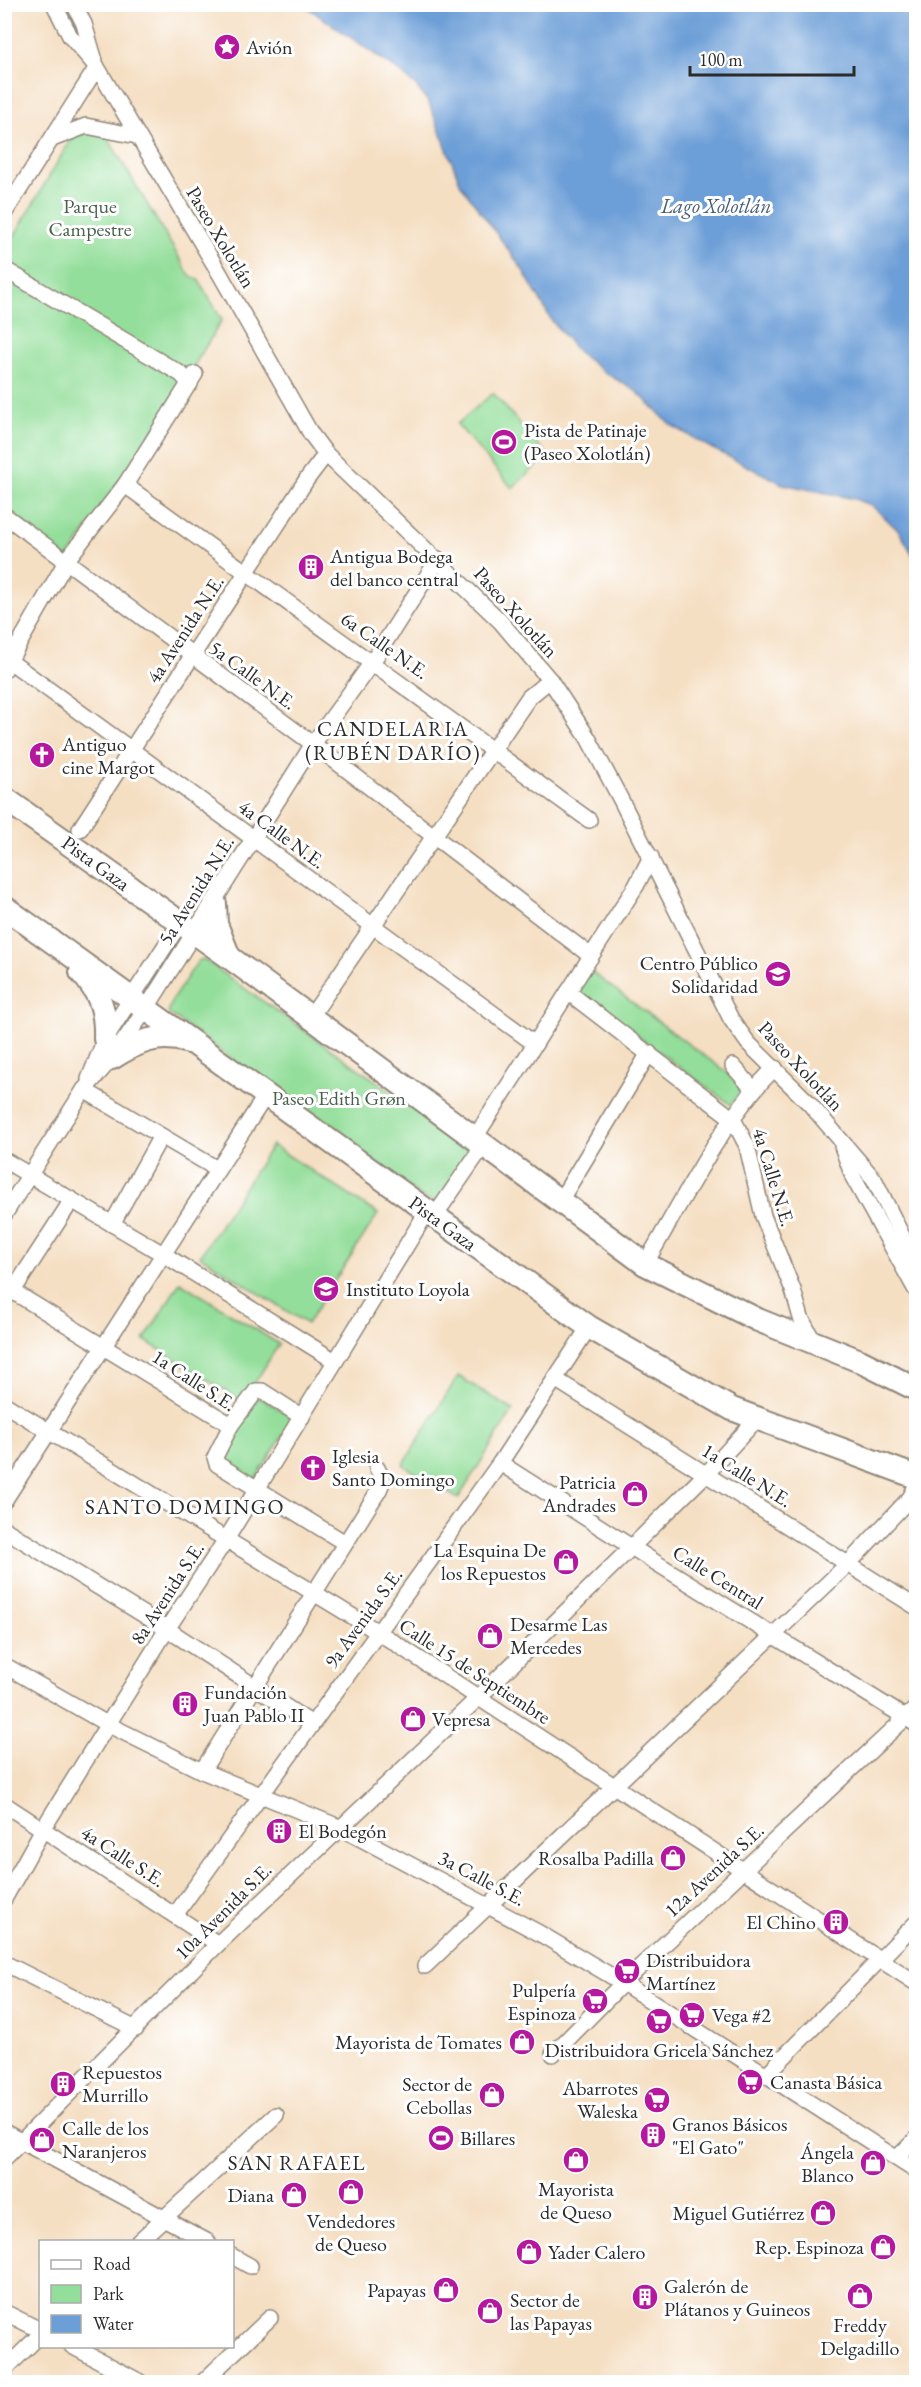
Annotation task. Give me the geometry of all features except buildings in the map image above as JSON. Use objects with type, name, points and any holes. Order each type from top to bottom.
[{"type":"highway","name":"Pista Gaza","points":[[4,798],[229,957],[478,1143],[645,1264],[758,1320],[813,1341],[916,1389]]},
{"type":"highway","points":[[215,904],[216,924],[229,957]]},
{"type":"highway","name":"Pista Gaza","points":[[4,907],[589,1327],[713,1400],[757,1419],[916,1477]]},
{"type":"highway","points":[[51,941],[100,996],[105,1011],[108,1048],[153,1038],[171,1037],[197,1046]]},
{"type":"street","name":"Paseo Xolotlán","points":[[54,4],[70,36],[97,67],[220,274],[311,434],[326,454],[500,621],[550,680],[588,738],[651,857],[731,1018],[748,1043],[809,1103],[874,1179],[916,1264]]},
{"type":"street","name":"Paseo Xolotlán","points":[[74,4],[84,24],[97,67]]},
{"type":"street","points":[[4,214],[97,67]]},
{"type":"street","points":[[52,139],[86,126],[137,136]]},
{"type":"street","points":[[4,269],[193,379],[125,485],[68,560],[7,663]]},
{"type":"street","name":"4a Avenida N.E.","points":[[80,829],[307,479],[326,454]]},
{"type":"street","name":"6a Calle N.E.","points":[[125,485],[246,574],[373,661],[590,820]]},
{"type":"street","name":"5a Calle N.E.","points":[[4,516],[68,560],[192,657],[314,744],[432,837],[591,956]]},
{"type":"street","name":"5a Avenida N.E.","points":[[4,1215],[84,1090],[108,1048],[187,929],[215,904],[253,839],[314,744],[373,661],[438,559]]},
{"type":"street","name":"4a Calle N.E.","points":[[7,663],[132,749],[535,1044]]},
{"type":"street","points":[[310,1018],[529,697],[550,680]]},
{"type":"street","name":"8a Avenida S.E.","points":[[4,1899],[43,1829],[107,1724],[227,1538],[335,1361],[478,1143],[535,1044],[636,886],[651,857]]},
{"type":"street","name":"4a Calle N.E.","points":[[568,992],[733,1119],[747,1146],[763,1216],[793,1290],[801,1318],[813,1341]]},
{"type":"street","points":[[560,1201],[649,1053]]},
{"type":"street","points":[[733,1066],[753,1089]]},
{"type":"street","points":[[645,1264],[733,1119],[753,1089],[775,1068]]},
{"type":"street","points":[[84,1090],[217,1169]]},
{"type":"street","points":[[4,1501],[266,1095]]},
{"type":"street","points":[[112,1224],[161,1136]]},
{"type":"street","name":"Paseo Xolotlán","points":[[841,1143],[853,1177],[916,1290]]},
{"type":"street","points":[[4,1160],[163,1254],[335,1361]]},
{"type":"street","points":[[9,1288],[72,1200]]},
{"type":"street","name":"1a Calle S.E.","points":[[9,1288],[231,1425],[216,1450],[217,1464],[345,1543]]},
{"type":"street","name":"9a Avenida S.E.","points":[[175,1915],[500,1462],[589,1327]]},
{"type":"street","name":"1a Calle N.E.","points":[[555,1379],[916,1606]]},
{"type":"street","points":[[231,1425],[256,1391],[262,1392],[302,1417]]},
{"type":"street","name":"Calle 15 de Septiembre","points":[[4,1404],[378,1632],[916,1983]]},
{"type":"street","name":"10a Avenida S.E.","points":[[4,2159],[136,2030],[218,1944],[339,1827],[375,1797],[478,1698],[705,1474],[757,1419]]},
{"type":"street","name":"Calle Central","points":[[500,1462],[773,1636],[913,1716]]},
{"type":"street","points":[[202,1771],[379,1490],[383,1480],[377,1468]]},
{"type":"street","points":[[425,1966],[849,1563],[910,1498],[916,1486]]},
{"type":"street","points":[[4,1529],[167,1629],[312,1724]]},
{"type":"street","name":"3a Calle S.E.","points":[[4,1665],[107,1724],[202,1771],[339,1827],[490,1906],[623,1983],[916,2171]]},
{"type":"street","name":"12a Avenida S.E.","points":[[553,2054],[623,1983],[913,1716]]},
{"type":"street","name":"4a Calle S.E.","points":[[4,1804],[218,1944]]},
{"type":"street","points":[[766,2075],[916,1923]]},
{"type":"street","points":[[4,1963],[136,2030]]},
{"type":"street","points":[[139,2240],[276,2115]]},
{"type":"street","points":[[4,2132],[206,2240]]},
{"type":"street","points":[[897,2158],[916,2139]]},
{"type":"street","points":[[234,2257],[250,2266]]},
{"type":"street","points":[[4,2312],[39,2330]]},
{"type":"street","points":[[203,2382],[270,2318]]},
{"type":"street","points":[[4,2370],[39,2336]]},
{"type":"street","points":[[76,2348],[140,2382]]},
{"type":"green space","name":"Parque Campestre","points":[[100,132],[109,140],[190,276],[198,279],[222,320],[173,400],[67,560],[5,508],[5,252],[68,144],[78,134]]},
{"type":"green space","name":"Pista de Patinaje (Paseo Xolotlán)","points":[[493,393],[548,456],[512,488],[457,424]]},
{"type":"green space","name":"Paseo Edith Grøn","points":[[203,959],[464,1143],[470,1154],[439,1198],[434,1201],[422,1197],[168,1013],[172,1000],[198,961]]},
{"type":"green space","points":[[590,971],[745,1086],[731,1105],[576,990]]},
{"type":"green space","points":[[272,1145],[378,1214],[307,1324],[200,1256]]},
{"type":"green space","points":[[180,1282],[279,1344],[243,1402],[144,1340]]},
{"type":"green space","points":[[458,1376],[513,1410],[458,1499],[403,1465]]},
{"type":"green space","points":[[258,1397],[289,1414],[293,1420],[256,1478],[251,1478],[231,1467],[221,1455]]},
{"type":"water","name":"Lago Xolotlán","points":[[304,5],[916,5],[916,560],[899,531],[872,506],[855,499],[783,484],[711,448],[671,425],[636,391],[602,371],[578,352],[552,321],[521,267],[461,185],[429,103],[417,87],[400,72]]},
{"type":"place","name":"Avión","points":[[227,47]]},
{"type":"place","name":"Pista de Patinaje (Paseo Xolotlán)","points":[[504,442]]},
{"type":"place","name":"Antigua Bodega del banco central","points":[[311,567]]},
{"type":"place","name":"Antiguo cine Margot","points":[[42,755]]},
{"type":"place","name":"Centro Público Solidaridad","points":[[778,974]]},
{"type":"place","name":"Instituto Loyola","points":[[326,1289]]},
{"type":"place","name":"Iglesia Santo Domingo","points":[[313,1468]]},
{"type":"place","name":"Patricia Andrades","points":[[635,1494]]},
{"type":"place","name":"La Esquina De los Repuestos","points":[[566,1562]]},
{"type":"place","name":"Desarme Las Mercedes","points":[[490,1636]]},
{"type":"place","name":"Fundación Juan Pablo II","points":[[185,1704]]},
{"type":"place","name":"Vepresa","points":[[413,1719]]},
{"type":"place","name":"El Bodegón","points":[[279,1831]]},
{"type":"place","name":"Rosalba Padilla","points":[[673,1858]]},
{"type":"place","name":"El Chino","points":[[836,1922]]},
{"type":"place","name":"Distribuidora Martínez","points":[[627,1971]]},
{"type":"place","name":"Pulpería Espinoza","points":[[595,2001]]},
{"type":"place","name":"Vega #2","points":[[692,2015]]},
{"type":"place","name":"Distribuidora Gricela Sánchez","points":[[659,2021]]},
{"type":"place","name":"Mayorista de Tomates","points":[[522,2042]]},
{"type":"place","name":"Canasta Básica","points":[[750,2082]]},
{"type":"place","name":"Repuestos Murrillo","points":[[63,2084]]},
{"type":"place","name":"Sector de Cebollas","points":[[492,2095]]},
{"type":"place","name":"Abarrotes Waleska","points":[[657,2100]]},
{"type":"place","name":"Granos Básicos \"El Gato\"","points":[[653,2135]]},
{"type":"place","name":"Billares","points":[[441,2138]]},
{"type":"place","name":"Calle de los Naranjeros","points":[[42,2140]]},
{"type":"place","name":"Mayorista de Queso","points":[[576,2160]]},
{"type":"place","name":"Ángela Blanco","points":[[873,2163]]},
{"type":"place","name":"Vendedores de Queso","points":[[351,2192]]},
{"type":"place","name":"Diana","points":[[294,2195]]},
{"type":"place","name":"Miguel Gutiérrez","points":[[823,2213]]},
{"type":"place","name":"Rep. Espinoza","points":[[883,2247]]},
{"type":"place","name":"Yader Calero","points":[[529,2252]]},
{"type":"place","name":"Papayas","points":[[446,2290]]},
{"type":"place","name":"Freddy Delgadillo","points":[[860,2296]]},
{"type":"place","name":"Galerón de Plátanos y Guineos","points":[[645,2297]]},
{"type":"place","name":"Sector de las Papayas","points":[[490,2311]]},
{"type":"district","name":"CANDELARIA (RUBÉN DARÍO)","points":[[393,740]]},
{"type":"district","name":"SANTO DOMINGO","points":[[185,1506]]},
{"type":"district","name":"SAN RAFAEL","points":[[297,2162]]}]
